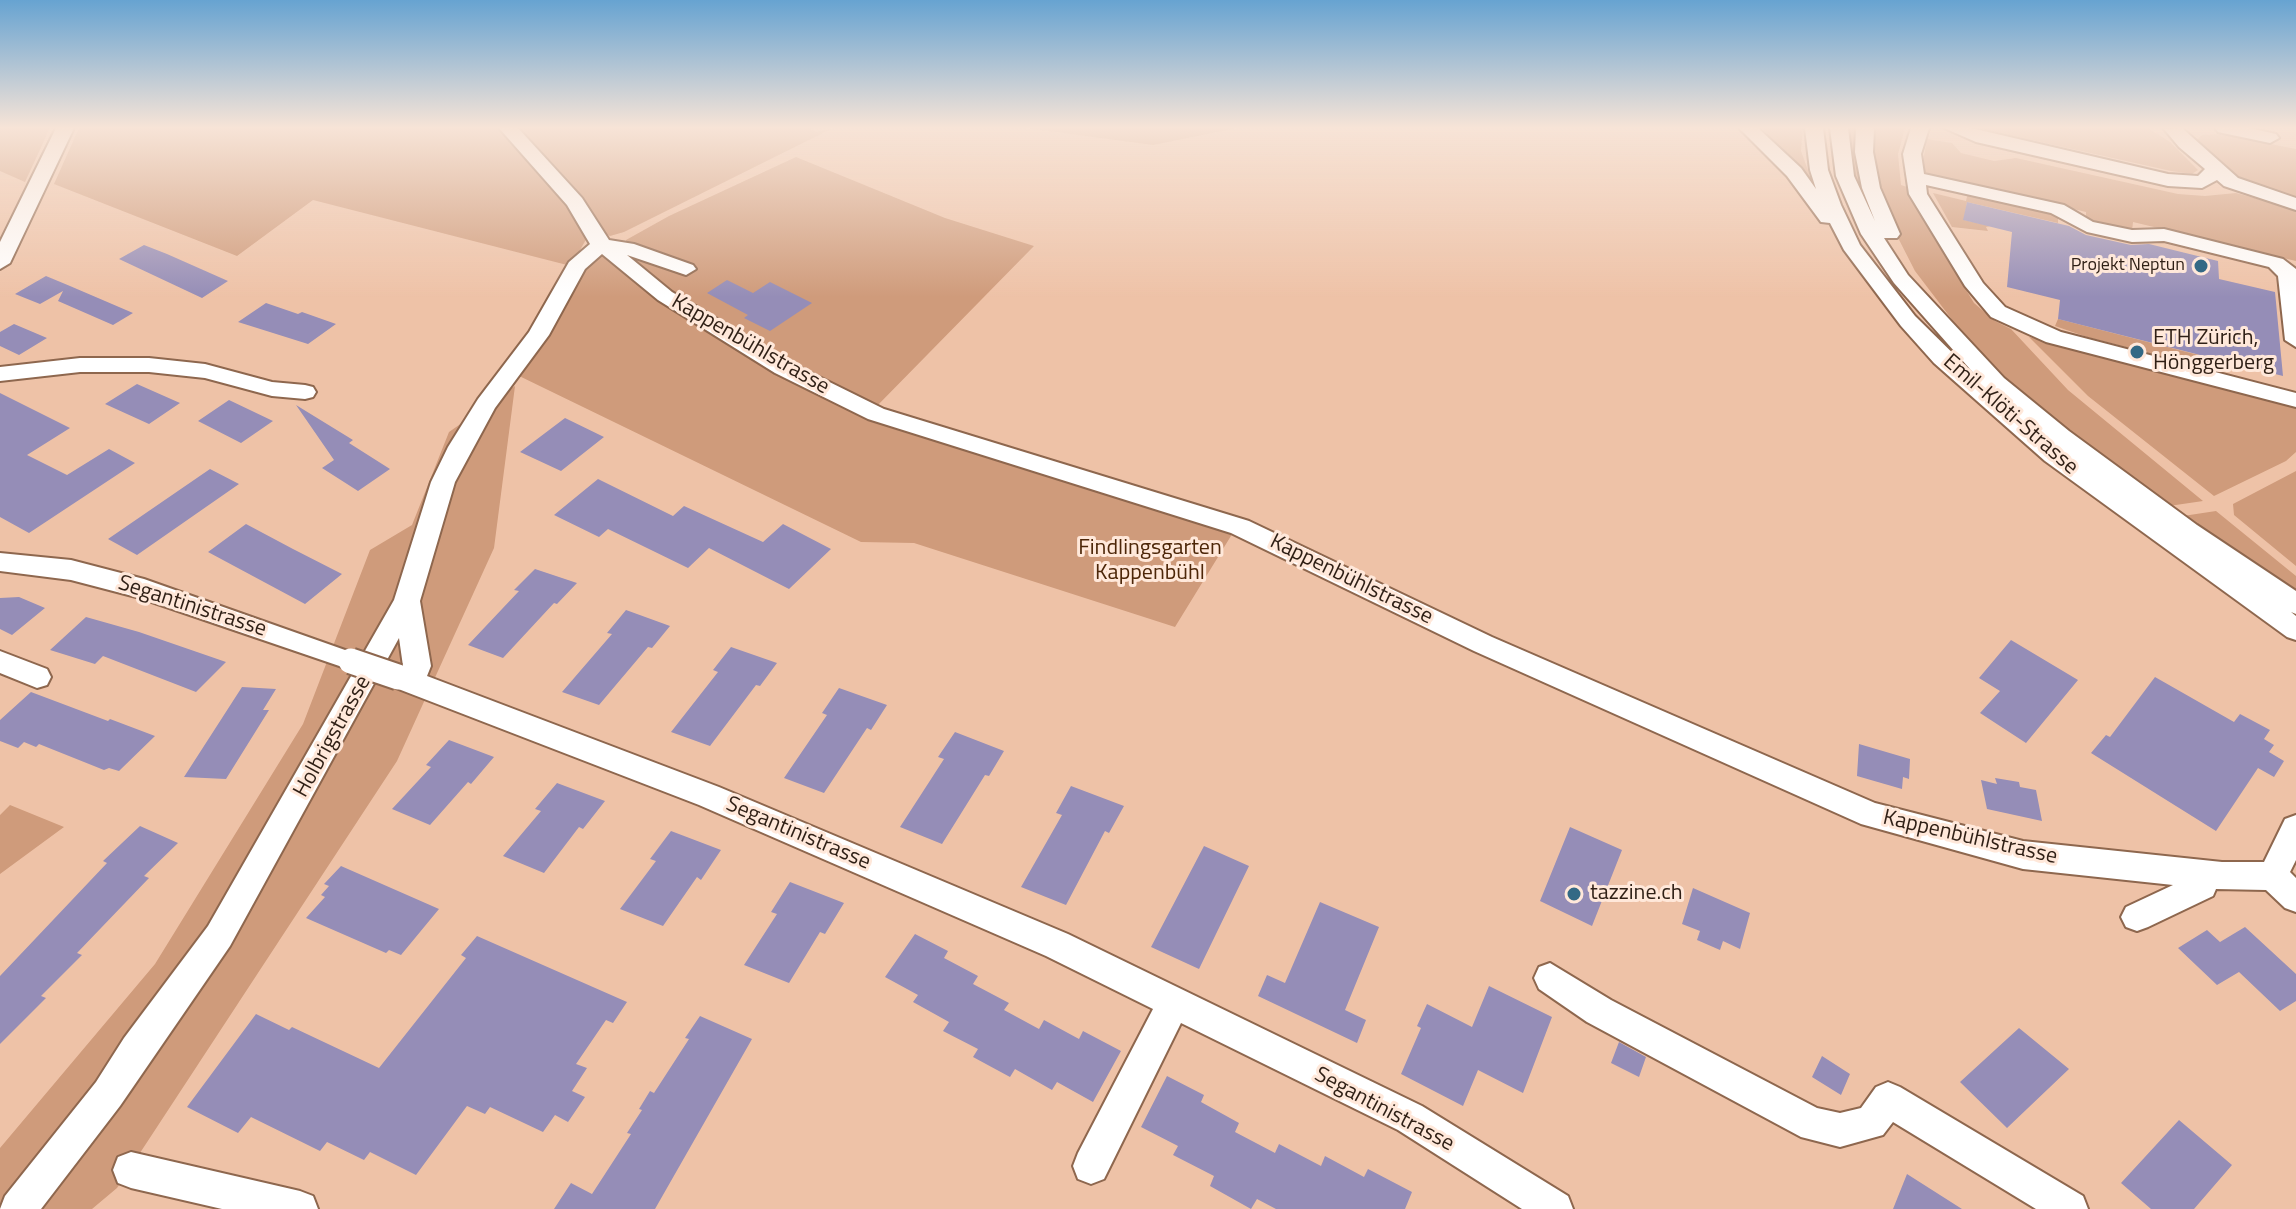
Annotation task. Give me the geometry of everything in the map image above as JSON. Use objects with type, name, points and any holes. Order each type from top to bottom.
[{"type":"street","points":[[0,263],[38,184]]},
{"type":"street","name":"Kappenbühlstrasse","points":[[562,184],[597,240],[665,296],[816,386],[876,414],[1240,527],[1483,644],[1871,815],[2023,855],[2199,874],[2273,876]]},
{"type":"street","points":[[1804,184],[1851,246]]},
{"type":"street","name":"Emil-Klöti-Strasse","points":[[1825,184],[1851,246],[1908,321],[1973,386],[2053,455],[2296,630]]},
{"type":"street","name":"Emil-Klöti-Strasse","points":[[1850,184],[1871,234],[1926,310],[1996,383],[2061,437],[2188,531],[2296,604]]},
{"type":"street","points":[[1870,184],[1926,310]]},
{"type":"street","points":[[1917,184],[1927,211],[1975,286],[1998,312],[2054,337],[2296,400]]},
{"type":"street","points":[[1947,184],[2057,209],[2087,226],[2132,236],[2164,235],[2276,263],[2292,274],[2296,340]]},
{"type":"street","points":[[2239,184],[2296,204]]},
{"type":"street","points":[[604,245],[627,248],[686,269]]},
{"type":"street","name":"Holbrigstrasse","points":[[18,1209],[108,1094],[219,936],[407,601],[443,482],[460,447],[486,404],[538,335],[576,266],[587,254],[604,245]]},
{"type":"street","points":[[0,374],[80,365],[149,365],[205,371],[272,389],[305,392]]},
{"type":"street","name":"Segantinistrasse","points":[[0,562],[71,570],[144,589],[599,752],[792,831],[1057,945],[1410,1118],[1555,1209]]},
{"type":"street","points":[[405,680],[417,666],[407,601]]},
{"type":"street","points":[[0,662],[37,677]]},
{"type":"street","points":[[2296,828],[2273,876],[2296,898]]},
{"type":"street","points":[[2137,917],[2202,886],[2199,874]]},
{"type":"street","points":[[1550,978],[1599,1011],[1813,1125],[1840,1130],[1871,1123],[1888,1099],[2070,1209]]},
{"type":"street","points":[[1091,1166],[1174,1003]]},
{"type":"street","points":[[131,1170],[300,1209]]},
{"type":"green space","points":[[55,184],[557,184],[588,236],[571,266],[313,200],[237,256]]},
{"type":"green space","points":[[561,184],[720,184],[624,232],[610,236],[601,232]]},
{"type":"green space","points":[[737,184],[863,184],[945,218],[1034,246],[874,409],[771,355],[679,299],[628,259],[626,240]]},
{"type":"green space","points":[[1858,184],[1907,187],[1914,204],[1974,303],[1995,321],[2011,329],[2068,390],[2203,501],[2169,506],[2071,435],[2019,391],[1966,338],[1915,271],[1893,228],[1867,193],[1861,192]]},
{"type":"green space","points":[[1970,184],[2135,184],[2178,194],[2205,196],[2236,193],[2296,209],[2296,261],[2133,222],[2132,231],[2086,220],[2086,212]]},
{"type":"green space","points":[[2257,184],[2296,184],[2296,199]]},
{"type":"green space","points":[[1933,193],[1966,201],[1968,193],[2058,214],[2058,223],[1967,202],[1964,220],[1990,226],[1986,227],[1988,231],[1952,227]]},
{"type":"green space","name":"Findlingsgarten Kappenbühl","points":[[601,256],[611,257],[824,397],[1234,531],[1175,627],[914,543],[861,542],[513,373],[582,264]]},
{"type":"green space","points":[[2058,319],[2222,361],[2219,371],[2087,337],[2055,326]]},
{"type":"green space","points":[[2029,337],[2296,407],[2296,452],[2286,461],[2214,496],[2088,396]]},
{"type":"green space","points":[[515,386],[494,548],[397,761],[117,1188],[92,1209],[0,1209],[0,1148],[155,964],[303,724],[370,550],[412,525],[449,432]]},
{"type":"green space","points":[[2296,471],[2296,566],[2234,515],[2233,504]]},
{"type":"green space","points":[[2216,511],[2296,576],[2296,595],[2183,516]]},
{"type":"green space","points":[[10,805],[64,827],[0,874],[0,815]]},
{"type":"building","points":[[1967,202],[2069,226],[2086,235],[2131,245],[2149,244],[2218,261],[2219,279],[2275,292],[2283,376],[2058,319],[2060,300],[2007,287],[2012,232],[1963,220]]},
{"type":"building","points":[[144,245],[228,281],[202,298],[119,259]]},
{"type":"building","points":[[46,276],[133,313],[113,325],[58,301],[63,291],[40,304],[15,294]]},
{"type":"building","points":[[727,280],[753,293],[770,282],[812,303],[770,331],[707,293]]},
{"type":"building","points":[[266,303],[336,324],[308,344],[238,322]]},
{"type":"building","points":[[14,324],[47,338],[19,355],[0,346],[0,332]]},
{"type":"building","points":[[137,384],[180,403],[149,424],[105,404]]},
{"type":"building","points":[[0,393],[70,428],[27,455],[67,475],[109,449],[135,463],[29,533],[0,517]]},
{"type":"building","points":[[229,400],[273,421],[241,443],[198,421]]},
{"type":"building","points":[[296,405],[353,440],[349,443],[390,469],[358,491],[322,468],[334,460]]},
{"type":"building","points":[[565,418],[604,437],[561,471],[520,452]]},
{"type":"building","points":[[210,469],[239,484],[137,555],[108,539]]},
{"type":"building","points":[[598,479],[673,516],[684,506],[763,542],[783,524],[831,549],[789,589],[709,548],[688,568],[608,529],[599,537],[554,515]]},
{"type":"building","points":[[246,524],[342,574],[305,604],[208,552]]},
{"type":"building","points":[[535,569],[577,583],[503,658],[468,645],[519,591],[514,590]]},
{"type":"building","points":[[19,597],[45,608],[12,635],[0,629],[0,598]]},
{"type":"building","points":[[626,610],[670,626],[599,705],[562,692],[612,634],[607,633]]},
{"type":"building","points":[[86,617],[226,662],[196,692],[103,656],[95,664],[50,650]]},
{"type":"building","points":[[2011,640],[2078,680],[2026,743],[1980,713],[2000,691],[1979,678]]},
{"type":"building","points":[[731,647],[777,663],[760,686],[756,685],[710,746],[671,732],[718,672],[713,670]]},
{"type":"building","points":[[2155,677],[2234,722],[2240,714],[2270,730],[2264,739],[2274,745],[2269,752],[2284,761],[2274,777],[2258,768],[2216,831],[2091,753],[2106,735],[2110,737]]},
{"type":"building","points":[[242,687],[276,689],[263,710],[269,710],[226,779],[184,777]]},
{"type":"building","points":[[839,688],[887,705],[871,730],[867,728],[824,793],[784,778],[827,715],[822,713]]},
{"type":"building","points":[[31,692],[155,736],[119,771],[104,770],[39,744],[36,747],[24,742],[18,748],[0,741],[0,720]]},
{"type":"building","points":[[955,732],[1004,751],[989,776],[985,775],[942,844],[900,827],[944,759],[938,757]]},
{"type":"building","points":[[449,740],[494,757],[430,825],[392,809],[431,767],[426,765]]},
{"type":"building","points":[[1859,744],[1910,759],[1909,779],[1903,777],[1902,789],[1857,776]]},
{"type":"building","points":[[1995,778],[2019,782],[2020,787],[2036,790],[2042,821],[1987,809],[1981,780],[1997,784]]},
{"type":"building","points":[[557,783],[605,801],[583,829],[579,827],[544,873],[503,856],[541,811],[535,809]]},
{"type":"building","points":[[1071,786],[1124,806],[1109,833],[1105,831],[1066,905],[1021,887],[1062,815],[1056,813]]},
{"type":"building","points":[[140,826],[178,843],[144,876],[149,878],[77,953],[82,955],[41,996],[46,998],[0,1044],[0,976],[107,863],[103,861]]},
{"type":"building","points":[[1570,827],[1622,850],[1592,926],[1540,901]]},
{"type":"building","points":[[671,831],[721,850],[701,880],[697,877],[663,926],[620,909],[656,861],[650,859]]},
{"type":"building","points":[[1204,846],[1249,866],[1199,969],[1151,947]]},
{"type":"building","points":[[341,866],[439,909],[401,955],[389,950],[386,953],[306,918],[325,897],[321,895],[329,886],[324,884]]},
{"type":"building","points":[[790,882],[844,903],[825,934],[820,932],[789,983],[744,965],[777,914],[771,912]]},
{"type":"building","points":[[1693,888],[1750,913],[1740,949],[1723,941],[1720,950],[1697,940],[1700,931],[1682,924]]},
{"type":"building","points":[[1320,902],[1379,927],[1345,1010],[1366,1020],[1357,1043],[1258,996],[1267,975],[1285,983]]},
{"type":"building","points":[[2245,927],[2296,974],[2296,1001],[2280,1011],[2239,972],[2217,985],[2178,948],[2207,930],[2220,942]]},
{"type":"building","points":[[915,934],[948,951],[944,958],[978,976],[973,984],[1009,1003],[1004,1010],[1039,1029],[1044,1020],[1079,1039],[1083,1031],[1121,1051],[1093,1102],[1057,1082],[1052,1090],[1015,1069],[1010,1077],[973,1057],[978,1049],[943,1031],[949,1022],[913,1002],[918,995],[885,977]]},
{"type":"building","points":[[477,936],[627,1002],[613,1023],[606,1020],[576,1064],[587,1068],[572,1091],[585,1097],[568,1122],[555,1115],[543,1132],[490,1107],[485,1114],[467,1106],[416,1175],[370,1152],[364,1160],[327,1142],[320,1151],[251,1117],[238,1133],[187,1107],[256,1014],[289,1030],[292,1027],[379,1068],[466,958],[461,955]]},
{"type":"building","points":[[1489,986],[1552,1017],[1523,1093],[1478,1070],[1463,1106],[1401,1074],[1421,1028],[1417,1026],[1427,1004],[1472,1027]]},
{"type":"building","points":[[700,1016],[752,1039],[655,1209],[554,1209],[571,1183],[592,1194],[631,1134],[627,1133],[642,1110],[639,1109],[650,1091],[654,1093]]},
{"type":"building","points":[[2019,1028],[2069,1069],[2007,1128],[1960,1082]]},
{"type":"building","points":[[1619,1042],[1646,1057],[1639,1077],[1611,1063]]},
{"type":"building","points":[[1822,1056],[1850,1074],[1841,1095],[1812,1077]]},
{"type":"building","points":[[1167,1076],[1204,1095],[1201,1102],[1239,1123],[1235,1132],[1275,1153],[1279,1144],[1321,1166],[1325,1156],[1364,1177],[1368,1169],[1412,1192],[1405,1209],[1276,1209],[1257,1199],[1251,1209],[1210,1186],[1214,1176],[1173,1155],[1178,1146],[1141,1127]]},
{"type":"building","points":[[2179,1120],[2232,1165],[2194,1209],[2151,1209],[2121,1183]]},
{"type":"building","points":[[1907,1174],[1962,1209],[1893,1209]]},
{"type":"place","name":"Projekt Neptun","points":[[2201,266]]},
{"type":"place","name":"ETH Zürich, Hönggerberg","points":[[2137,352]]},
{"type":"place","name":"tazzine.ch","points":[[1574,894]]}]
